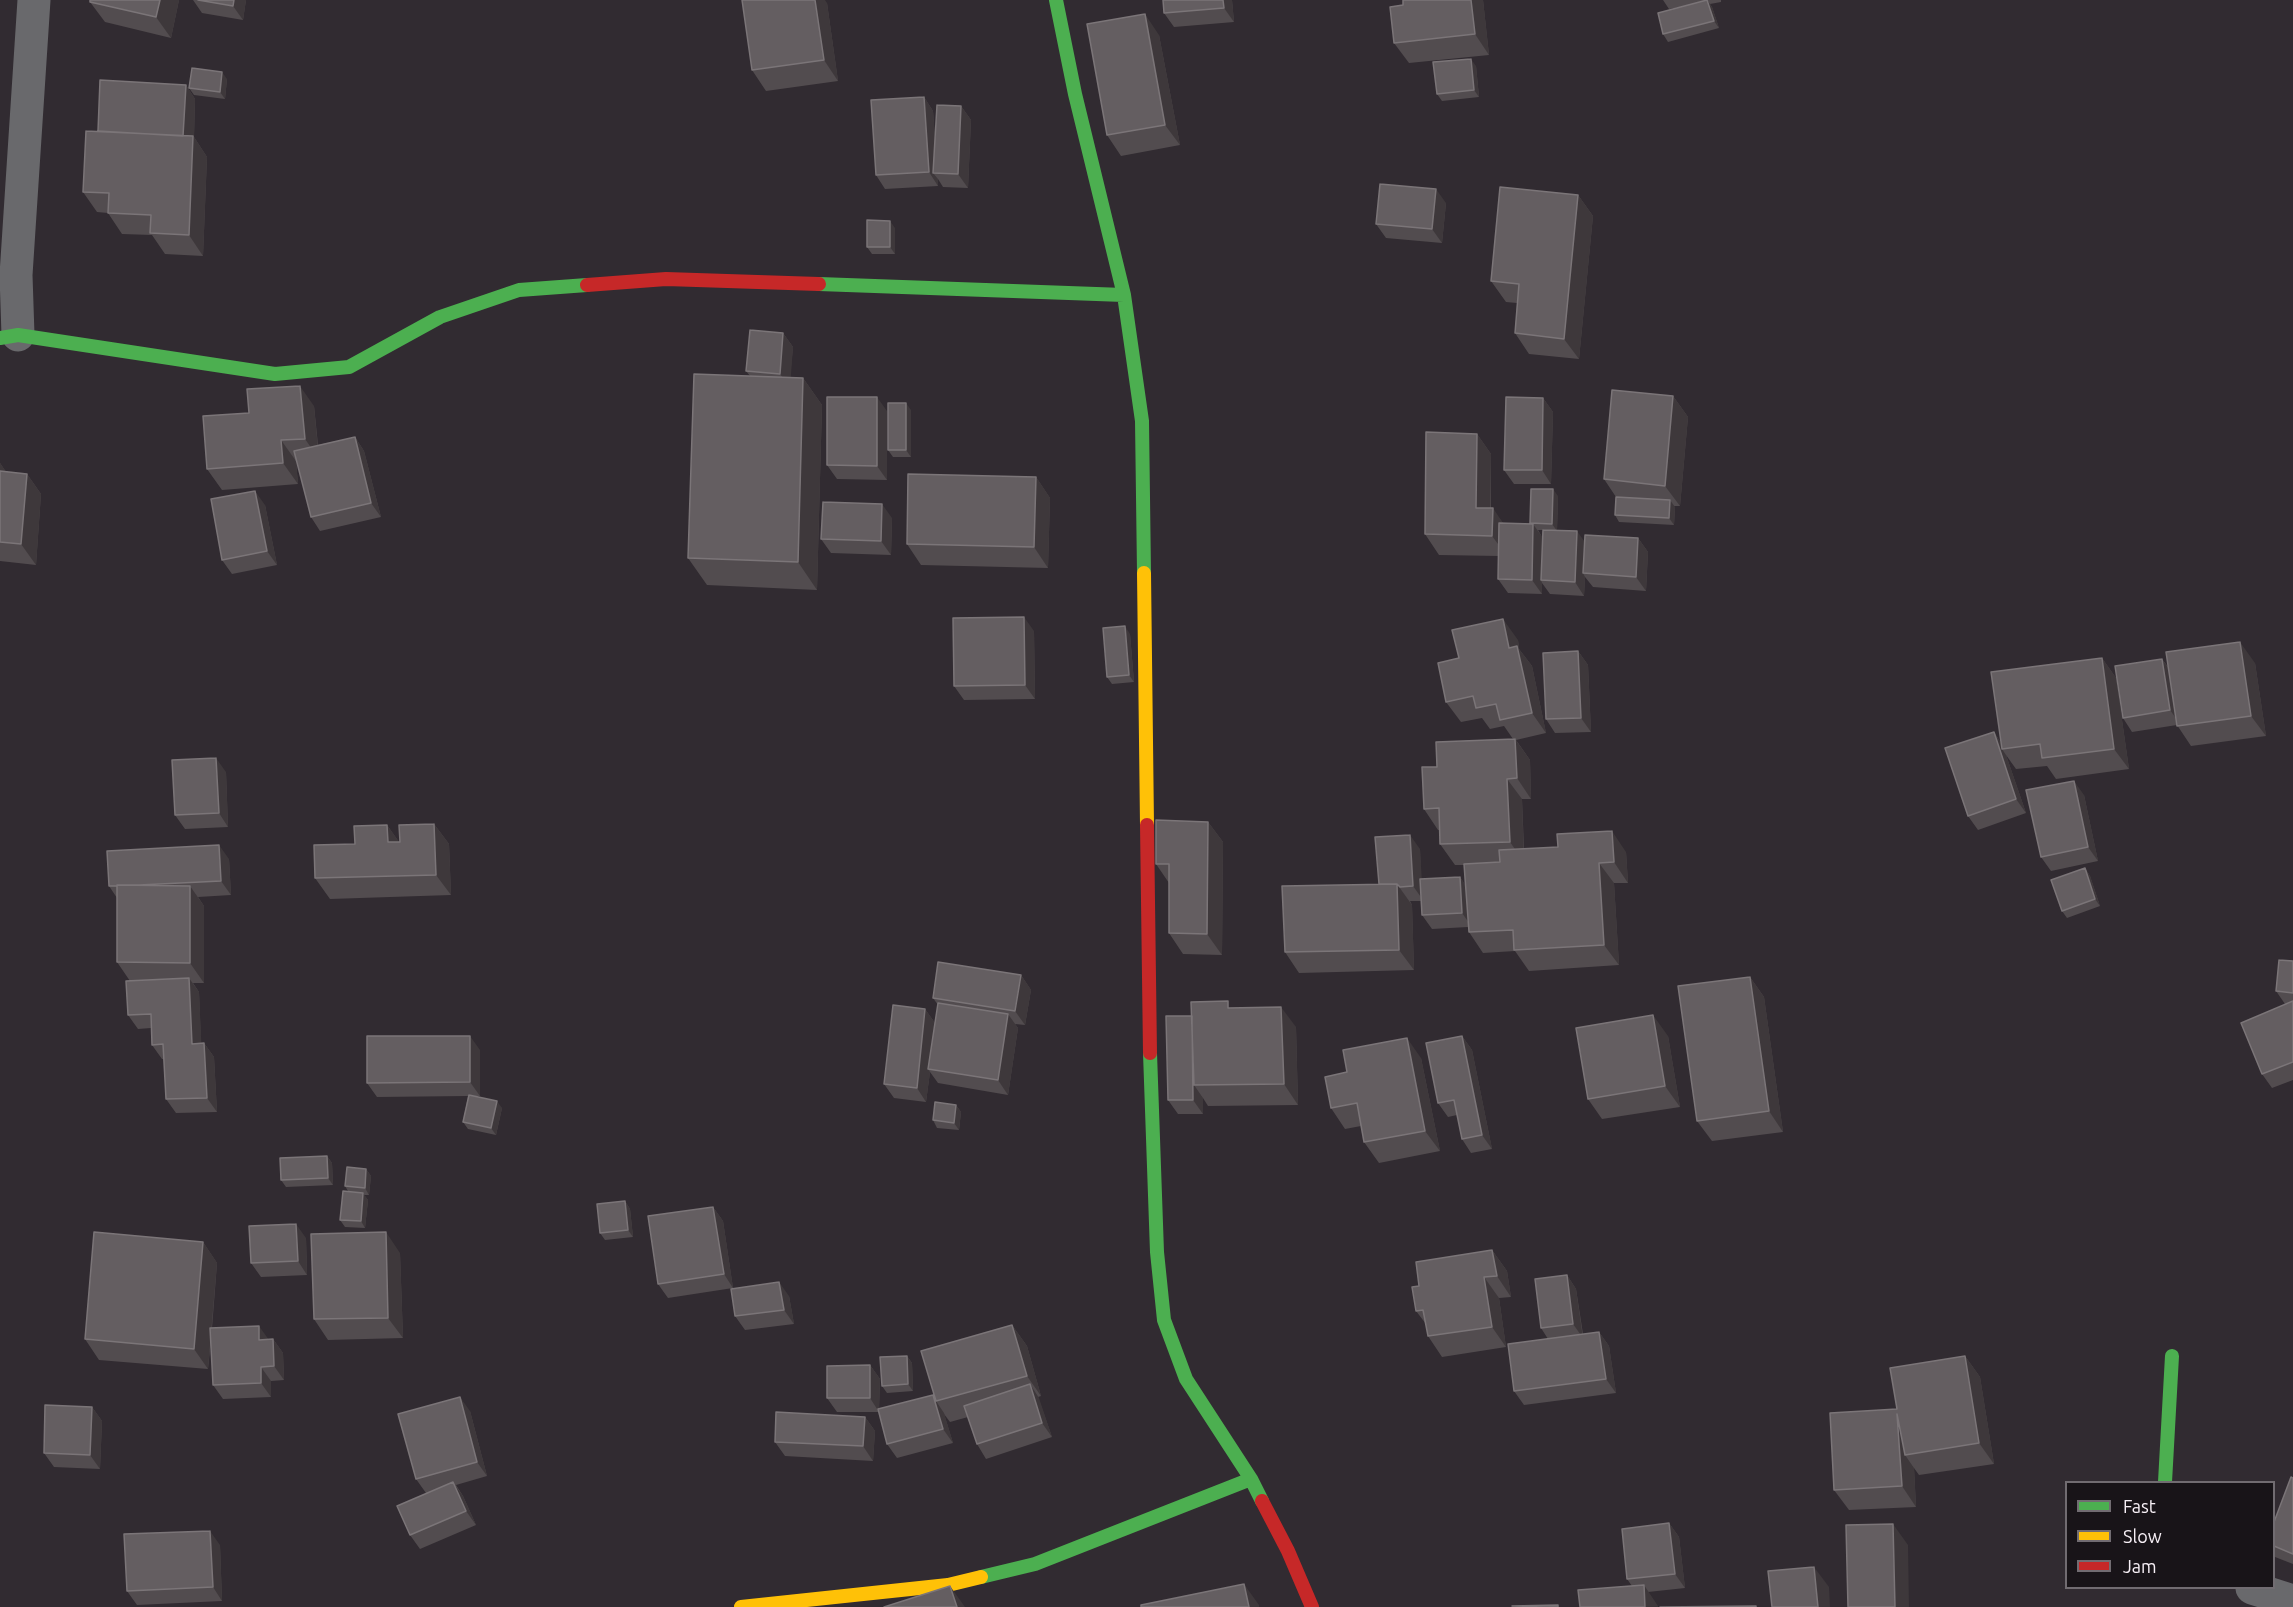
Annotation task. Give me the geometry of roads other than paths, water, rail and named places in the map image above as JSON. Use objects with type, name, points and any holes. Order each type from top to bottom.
[{"type":"street","points":[[34,0],[16,274],[9,337],[275,374],[349,367],[440,317],[519,290],[666,279],[1124,296]]},
{"type":"street","points":[[1056,0],[1075,94],[1124,296],[1143,421],[1149,1016],[1157,1252],[1164,1320],[1186,1379],[1251,1479],[1288,1551],[1312,1607]]},
{"type":"street","points":[[2165,1481],[2172,1356]]},
{"type":"street","points":[[741,1607],[948,1585],[1035,1564],[1251,1479]]},
{"type":"street","points":[[2258,1589],[2293,1601]]}]
